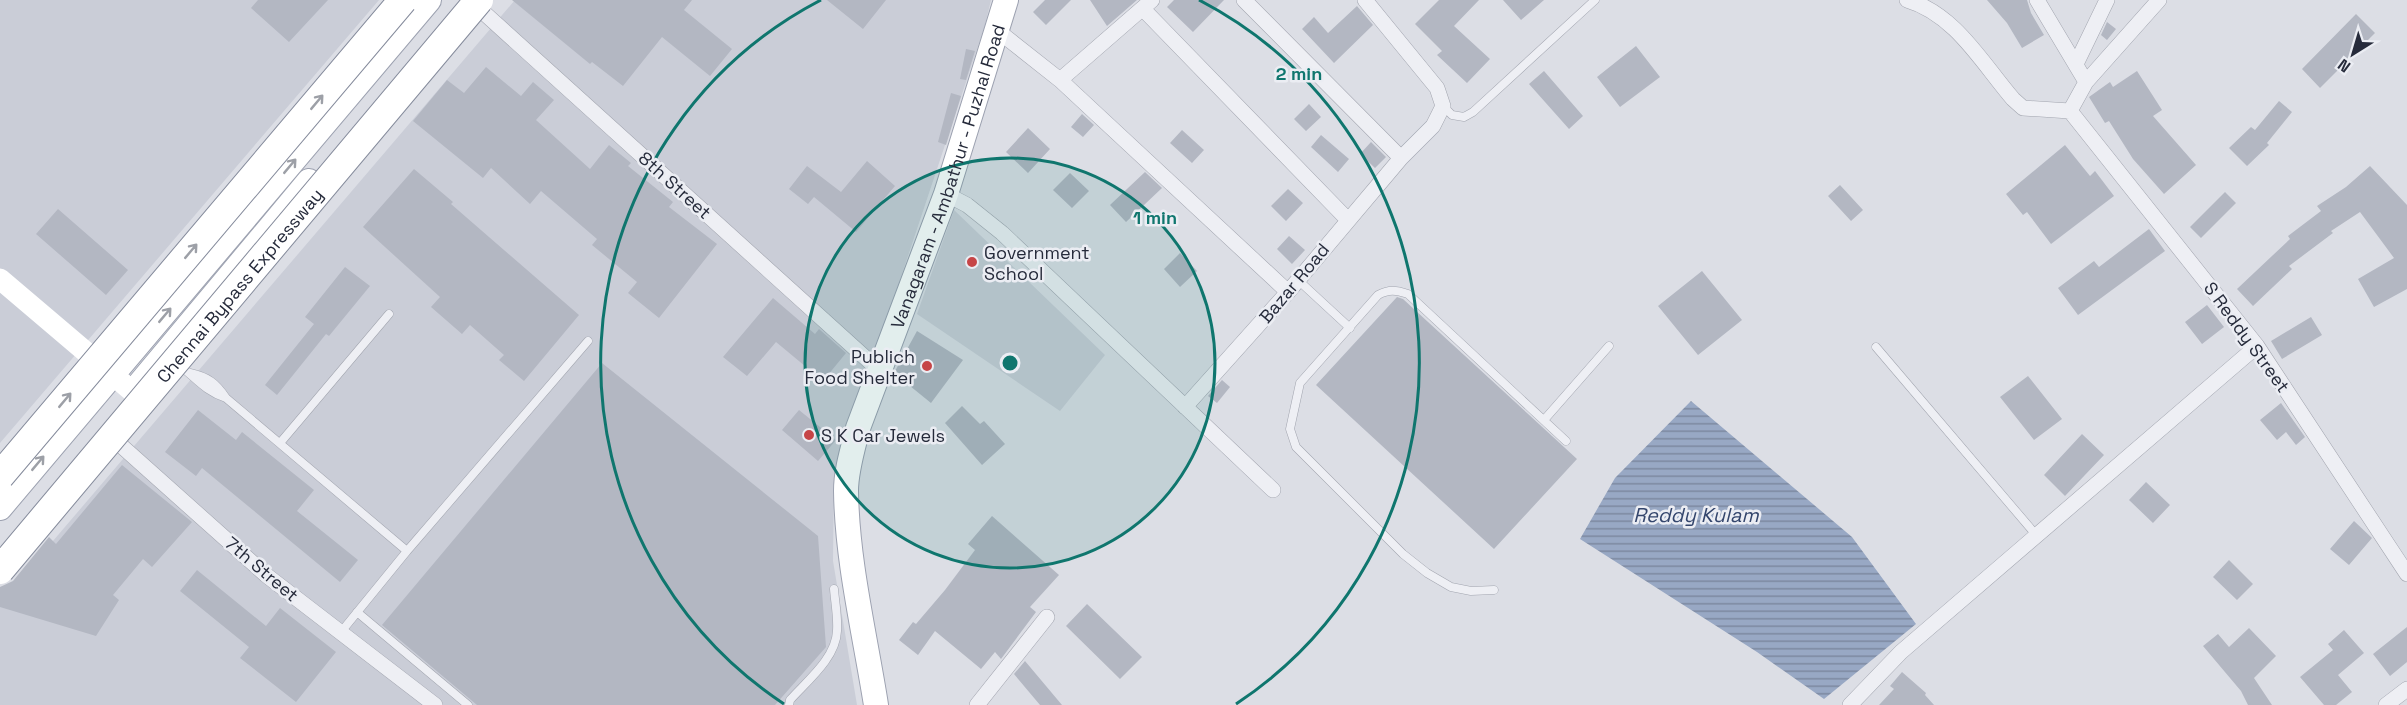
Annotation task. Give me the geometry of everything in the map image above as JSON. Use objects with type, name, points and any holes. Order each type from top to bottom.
[{"type":"highway","points":[[0,477],[403,0]]},
{"type":"highway","name":"Chennai Bypass Expressway","points":[[0,570],[479,0]]},
{"type":"main road","points":[[0,552],[133,392],[154,346],[429,0]]},
{"type":"main road","points":[[0,508],[112,374],[154,346],[461,0]]},
{"type":"main road","name":"Vanagaram - Ambathur - Puzhal Road","points":[[876,705],[851,552],[846,489],[858,428],[946,194],[1006,0]]},
{"type":"street","name":"8th Street","points":[[470,0],[880,370]]},
{"type":"street","points":[[1244,0],[1401,158]]},
{"type":"street","points":[[1365,0],[1437,88],[1443,106]]},
{"type":"street","points":[[1907,0],[1934,10],[1949,22],[2023,108],[2070,111],[2086,82],[2159,0]]},
{"type":"street","points":[[2037,0],[2086,82]]},
{"type":"street","points":[[2076,64],[2107,0]]},
{"type":"street","points":[[1060,80],[1147,4],[1347,219]]},
{"type":"street","points":[[998,31],[1060,80],[1288,292]]},
{"type":"street","name":"Bazar Road","points":[[1185,407],[1288,292],[1347,219],[1433,126],[1443,106]]},
{"type":"street","name":"S Reddy Street","points":[[2070,111],[2257,346],[2407,574]]},
{"type":"street","points":[[946,194],[967,205],[1002,233],[1273,490]]},
{"type":"street","points":[[0,279],[133,392]]},
{"type":"street","points":[[1850,705],[1901,652],[2038,537],[2257,346]]},
{"type":"street","name":"7th Street","points":[[103,429],[266,574],[429,703]]},
{"type":"street","points":[[977,705],[1047,617]]},
{"type":"street","points":[[2386,705],[2407,688]]},
{"type":"lane","points":[[1443,106],[1452,115],[1464,117],[1473,111],[1595,0]]},
{"type":"lane","points":[[1298,280],[1350,328]]},
{"type":"lane","points":[[1494,590],[1471,591],[1451,586],[1427,573],[1403,554],[1296,447],[1290,429],[1300,383],[1378,295],[1386,290],[1396,290],[1408,294],[1566,441]]},
{"type":"lane","points":[[280,443],[389,315]]},
{"type":"lane","points":[[341,632],[407,551],[588,341]]},
{"type":"lane","points":[[154,346],[190,373],[206,376],[218,386],[226,398],[407,551]]},
{"type":"lane","points":[[1544,420],[1609,346]]},
{"type":"lane","points":[[1876,347],[2038,537]]},
{"type":"lane","points":[[789,705],[790,700],[825,662],[834,644],[837,632],[834,589]]},
{"type":"lane","points":[[357,612],[468,705]]},
{"type":"shaded area","points":[[0,0],[379,0],[0,443]]},
{"type":"shaded area","points":[[515,0],[991,0],[985,25],[834,478],[833,561],[857,705],[0,705],[0,603]]},
{"type":"shaded area","name":"Government School","points":[[954,210],[1105,355],[1060,411],[917,314]]},
{"type":"water","name":"Reddy Kulam","points":[[1691,401],[1852,537],[1916,624],[1824,699],[1757,652],[1580,539],[1615,478]]},
{"type":"building","points":[[258,0],[328,0],[289,42],[251,8]]},
{"type":"building","points":[[512,0],[692,0],[684,10],[732,49],[710,76],[662,37],[623,86],[592,62],[590,64]]},
{"type":"building","points":[[827,0],[886,0],[863,29]]},
{"type":"building","points":[[1045,0],[1071,0],[1046,25],[1033,12]]},
{"type":"building","points":[[1090,0],[1137,0],[1107,26]]},
{"type":"building","points":[[1174,0],[1224,0],[1193,32],[1167,7]]},
{"type":"building","points":[[1439,0],[1479,0],[1454,26],[1490,59],[1467,83],[1437,55],[1442,51],[1415,24]]},
{"type":"building","points":[[1503,0],[1544,0],[1521,20]]},
{"type":"building","points":[[1987,0],[2027,0],[2031,13],[2044,35],[2022,48],[2007,23]]},
{"type":"building","points":[[1357,6],[1373,25],[1334,63],[1302,29],[1314,17],[1328,33]]},
{"type":"building","points":[[2356,14],[2375,33],[2320,88],[2302,69]]},
{"type":"building","points":[[2107,22],[2116,29],[2107,40],[2101,35]]},
{"type":"building","points":[[1636,46],[1660,77],[1620,107],[1597,77]]},
{"type":"building","points":[[966,49],[975,51],[966,80],[960,79]]},
{"type":"building","points":[[486,67],[521,96],[533,82],[554,100],[536,120],[590,169],[609,145],[631,163],[628,166],[673,202],[669,207],[717,244],[659,318],[628,293],[637,282],[592,245],[597,239],[541,191],[530,204],[491,168],[483,178],[413,121],[447,80],[464,93]]},
{"type":"building","points":[[1544,71],[1583,116],[1569,129],[1529,84]]},
{"type":"building","points":[[2137,71],[2162,110],[2153,116],[2196,165],[2164,194],[2133,159],[2109,121],[2105,123],[2089,97],[2110,82],[2113,87]]},
{"type":"building","points":[[951,93],[961,96],[946,145],[938,142]]},
{"type":"building","points":[[2279,101],[2292,112],[2267,143],[2269,145],[2247,166],[2229,148],[2251,127],[2255,130]]},
{"type":"building","points":[[1309,104],[1321,117],[1306,131],[1294,119]]},
{"type":"building","points":[[1082,114],[1094,125],[1083,137],[1071,127]]},
{"type":"building","points":[[1028,128],[1050,149],[1028,173],[1006,152]]},
{"type":"building","points":[[1182,130],[1204,150],[1192,163],[1170,143]]},
{"type":"building","points":[[1321,135],[1349,159],[1338,172],[1311,147]]},
{"type":"building","points":[[1371,142],[1386,157],[1375,168],[1360,154]]},
{"type":"building","points":[[2065,145],[2090,176],[2095,171],[2114,196],[2051,244],[2027,212],[2023,215],[2006,194]]},
{"type":"building","points":[[867,161],[895,186],[856,232],[814,197],[808,204],[789,189],[807,166],[841,192]]},
{"type":"building","points":[[2370,166],[2407,205],[2407,289],[2374,307],[2358,279],[2394,258],[2360,212],[2331,231],[2333,233],[2289,266],[2292,269],[2253,306],[2237,289],[2290,239],[2288,236],[2321,211],[2317,206],[2346,187]]},
{"type":"building","points":[[414,169],[579,315],[524,381],[499,360],[504,355],[470,325],[462,334],[431,307],[440,297],[363,227]]},
{"type":"building","points":[[1145,172],[1162,188],[1126,222],[1110,205]]},
{"type":"building","points":[[1070,173],[1089,191],[1072,208],[1053,190]]},
{"type":"building","points":[[1840,185],[1863,210],[1851,221],[1828,196]]},
{"type":"building","points":[[1288,189],[1303,203],[1286,221],[1271,206]]},
{"type":"building","points":[[2225,192],[2236,203],[2201,238],[2190,227]]},
{"type":"building","points":[[58,209],[128,270],[106,295],[36,234]]},
{"type":"building","points":[[2149,229],[2165,251],[2078,315],[2058,288],[2094,261],[2099,267]]},
{"type":"building","points":[[1289,236],[1305,250],[1292,264],[1277,249]]},
{"type":"building","points":[[1180,253],[1197,271],[1180,287],[1164,269]]},
{"type":"building","points":[[345,267],[370,286],[329,336],[326,334],[277,395],[265,385],[314,324],[305,317]]},
{"type":"building","points":[[1702,271],[1742,320],[1698,355],[1658,306]]},
{"type":"building","points":[[1397,297],[1403,299],[1577,459],[1494,549],[1316,385]]},
{"type":"building","points":[[773,298],[815,334],[819,329],[846,353],[823,381],[776,342],[747,376],[723,357]]},
{"type":"building","points":[[2207,305],[2224,327],[2202,344],[2185,322]]},
{"type":"building","points":[[2311,317],[2322,335],[2282,359],[2271,341]]},
{"type":"building","name":"Publich Food Shelter","points":[[917,331],[963,360],[931,403],[894,373]]},
{"type":"building","points":[[602,363],[818,536],[826,647],[775,705],[477,705],[382,625]]},
{"type":"building","points":[[2028,376],[2062,419],[2034,440],[2000,397]]},
{"type":"building","points":[[1222,380],[1230,387],[1217,403],[1208,396]]},
{"type":"building","points":[[2281,403],[2305,437],[2296,445],[2286,432],[2277,440],[2260,420]]},
{"type":"building","points":[[962,406],[980,424],[984,421],[1005,444],[982,465],[945,423]]},
{"type":"building","points":[[198,410],[236,440],[242,432],[314,490],[297,511],[358,560],[340,582],[202,468],[196,476],[165,452]]},
{"type":"building","name":"S K Car Jewels","points":[[799,410],[836,440],[818,461],[782,430]]},
{"type":"building","points":[[2082,434],[2104,455],[2065,496],[2044,475]]},
{"type":"building","points":[[122,465],[192,522],[152,567],[143,559],[113,595],[119,600],[96,636],[0,607],[0,587],[13,581],[49,537],[56,544]]},
{"type":"building","points":[[2146,482],[2170,505],[2153,523],[2129,500]]},
{"type":"building","points":[[992,516],[1059,575],[1030,607],[1036,612],[1001,659],[995,652],[981,669],[935,631],[918,655],[899,640],[913,622],[916,624],[945,590],[975,550],[968,544]]},
{"type":"building","points":[[2354,521],[2372,538],[2349,565],[2330,549]]},
{"type":"building","points":[[2229,560],[2253,584],[2237,600],[2213,577]]},
{"type":"building","points":[[197,570],[266,626],[280,608],[336,652],[296,702],[240,658],[249,647],[180,591]]},
{"type":"building","points":[[1087,604],[1142,657],[1120,679],[1066,626]]},
{"type":"building","points":[[2407,627],[2407,662],[2390,676],[2373,654]]},
{"type":"building","points":[[2249,628],[2276,656],[2254,678],[2272,705],[2248,705],[2241,691],[2203,646],[2218,634],[2229,647]]},
{"type":"building","points":[[2344,630],[2364,653],[2338,675],[2352,692],[2336,705],[2324,705],[2300,677],[2333,650],[2328,644]]},
{"type":"building","points":[[1025,661],[1062,705],[1040,705],[1014,674]]},
{"type":"building","points":[[1902,672],[1926,693],[1925,695],[1934,705],[1879,705],[1894,689],[1890,686]]},
{"type":"place","name":"Government School","points":[[972,262]]},
{"type":"place","name":"Publich Food Shelter","points":[[927,366]]},
{"type":"place","name":"S K Car Jewels","points":[[809,435]]}]
